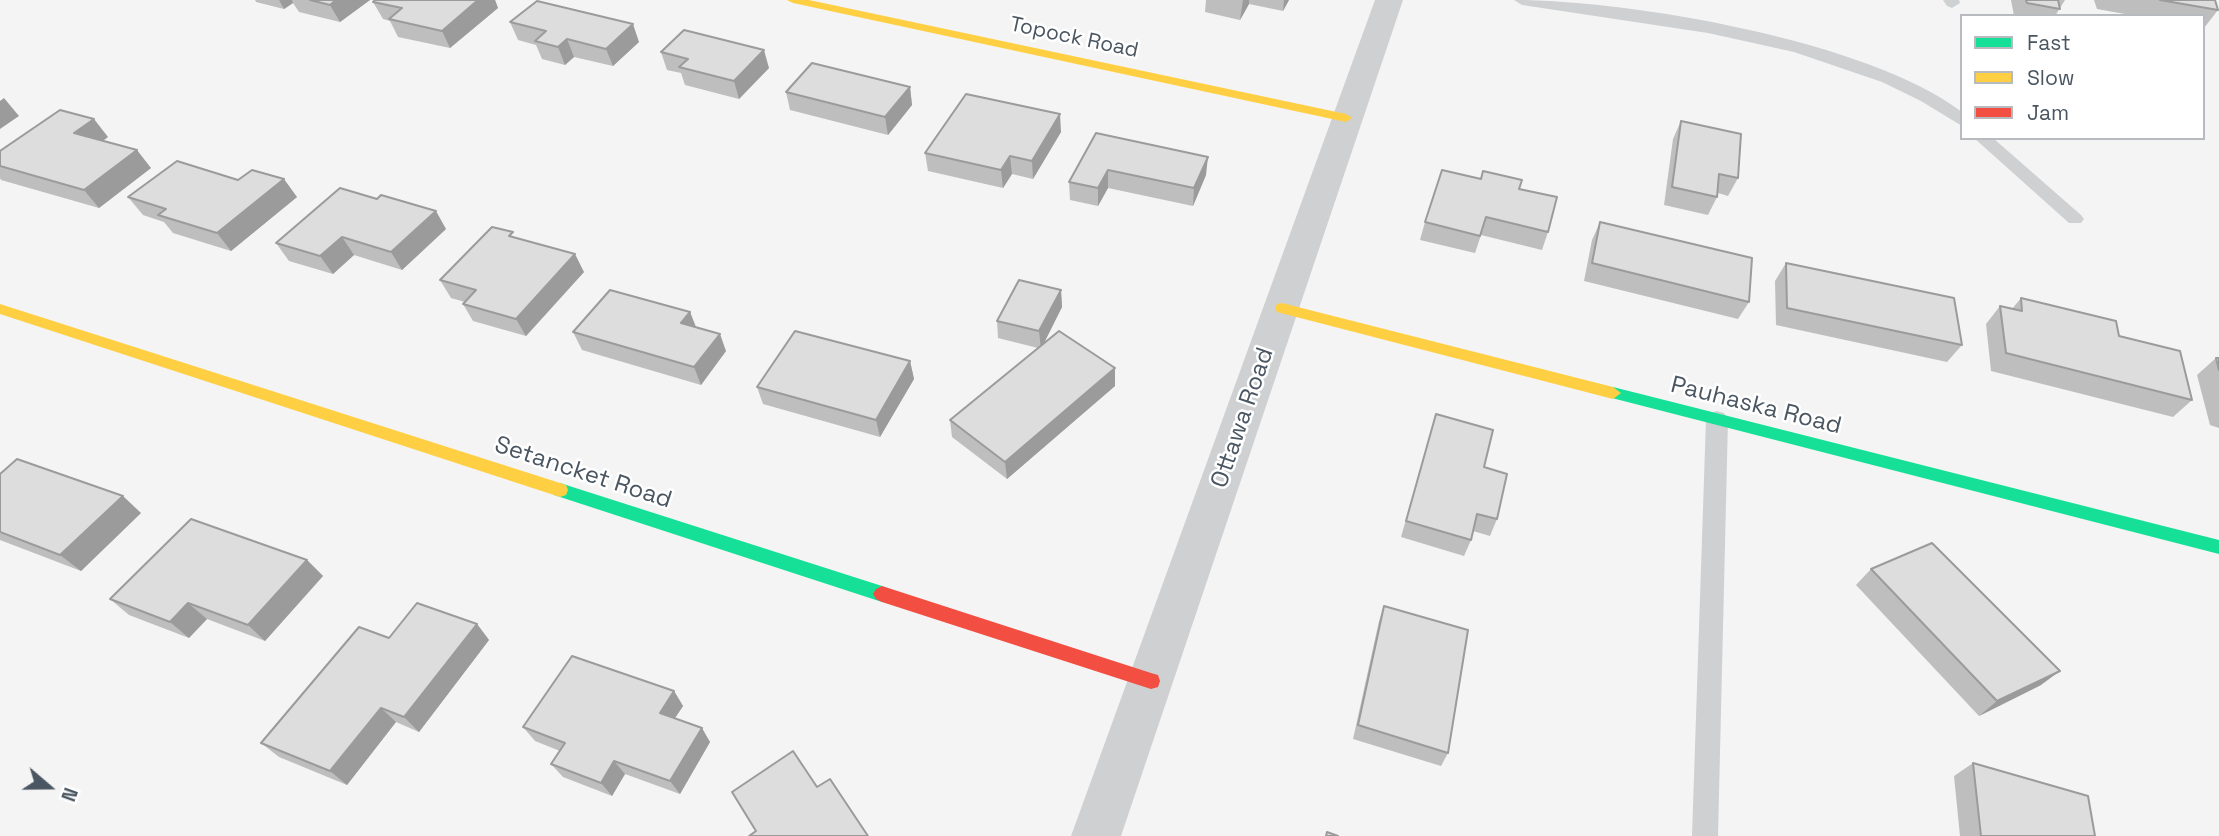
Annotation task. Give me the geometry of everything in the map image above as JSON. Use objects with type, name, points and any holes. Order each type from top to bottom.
[{"type":"street","name":"Topock Road","points":[[793,0],[1346,118]]},
{"type":"street","name":"Ottawa Road","points":[[1096,836],[1389,0]]},
{"type":"street","name":"Pauhaska Road","points":[[1282,308],[1717,419],[2217,553]]},
{"type":"street","name":"Setancket Road","points":[[0,309],[1151,681]]},
{"type":"lane","points":[[1522,0],[1776,40],[1854,64],[1940,102],[1960,119]]},
{"type":"lane","points":[[1984,140],[2075,219]]},
{"type":"lane","points":[[1705,836],[1717,419]]},
{"type":"building","points":[[310,0],[336,0],[330,5]]},
{"type":"building","points":[[478,0],[442,31],[389,19],[402,8],[373,2]]},
{"type":"building","points":[[2026,0],[2058,0],[2060,9],[2027,3]]},
{"type":"building","points":[[2160,0],[2215,0],[2218,10]]},
{"type":"building","points":[[537,1],[633,24],[606,49],[567,39],[558,47],[535,41],[546,31],[510,22]]},
{"type":"building","points":[[684,30],[764,50],[734,81],[679,67],[688,59],[661,52]]},
{"type":"building","points":[[812,63],[910,87],[885,117],[786,92]]},
{"type":"building","points":[[966,94],[1060,114],[1032,161],[1010,156],[1001,170],[925,153]]},
{"type":"building","points":[[60,110],[94,119],[74,133],[137,150],[84,190],[0,166],[0,151]]},
{"type":"building","points":[[1681,121],[1741,134],[1738,178],[1719,174],[1717,197],[1672,187]]},
{"type":"building","points":[[1096,133],[1208,157],[1194,188],[1108,170],[1098,188],[1069,182]]},
{"type":"building","points":[[177,161],[238,180],[252,170],[284,179],[217,233],[158,215],[166,209],[128,197]]},
{"type":"building","points":[[1442,170],[1481,179],[1483,171],[1522,180],[1519,189],[1557,197],[1548,232],[1486,217],[1480,236],[1425,222]]},
{"type":"building","points":[[340,188],[377,199],[381,195],[436,211],[391,252],[342,237],[320,256],[276,243]]},
{"type":"building","points":[[1600,222],[1752,258],[1749,302],[1592,263]]},
{"type":"building","points":[[492,227],[513,232],[509,236],[575,254],[516,319],[463,304],[476,290],[440,280]]},
{"type":"building","points":[[1786,263],[1954,298],[1962,345],[1787,308]]},
{"type":"building","points":[[1019,280],[1061,290],[1039,331],[997,321]]},
{"type":"building","points":[[610,290],[690,312],[681,323],[720,334],[694,367],[573,332]]},
{"type":"building","points":[[2021,298],[2116,321],[2119,336],[2180,351],[2192,400],[2006,353],[2000,306],[2022,311]]},
{"type":"building","points":[[795,331],[910,361],[876,420],[757,387]]},
{"type":"building","points":[[1059,331],[1115,368],[1005,462],[950,420]]},
{"type":"building","points":[[1436,414],[1493,430],[1484,467],[1507,474],[1497,519],[1477,514],[1471,540],[1406,521]]},
{"type":"building","points":[[17,459],[123,496],[60,555],[0,532],[0,474]]},
{"type":"building","points":[[191,519],[307,560],[248,625],[188,603],[170,622],[110,599]]},
{"type":"building","points":[[1932,543],[2060,671],[1997,701],[1871,569]]},
{"type":"building","points":[[417,603],[477,624],[404,717],[381,708],[330,771],[261,743],[359,627],[389,638]]},
{"type":"building","points":[[1384,606],[1468,630],[1448,753],[1358,725]]},
{"type":"building","points":[[572,656],[674,691],[660,713],[702,728],[670,781],[614,761],[601,783],[551,764],[565,743],[523,727]]},
{"type":"building","points":[[793,751],[817,787],[830,779],[868,836],[749,836],[756,831],[732,792]]},
{"type":"building","points":[[1973,763],[2088,796],[2095,836],[1981,836]]},
{"type":"traffic: fast","points":[[1613,393],[2219,547]]},
{"type":"traffic: fast","points":[[560,490],[882,594]]},
{"type":"traffic: slow","points":[[793,0],[1346,118]]},
{"type":"traffic: slow","points":[[1282,308],[1613,393]]},
{"type":"traffic: slow","points":[[0,309],[560,490]]},
{"type":"traffic: jam","points":[[882,594],[1151,681]]}]
